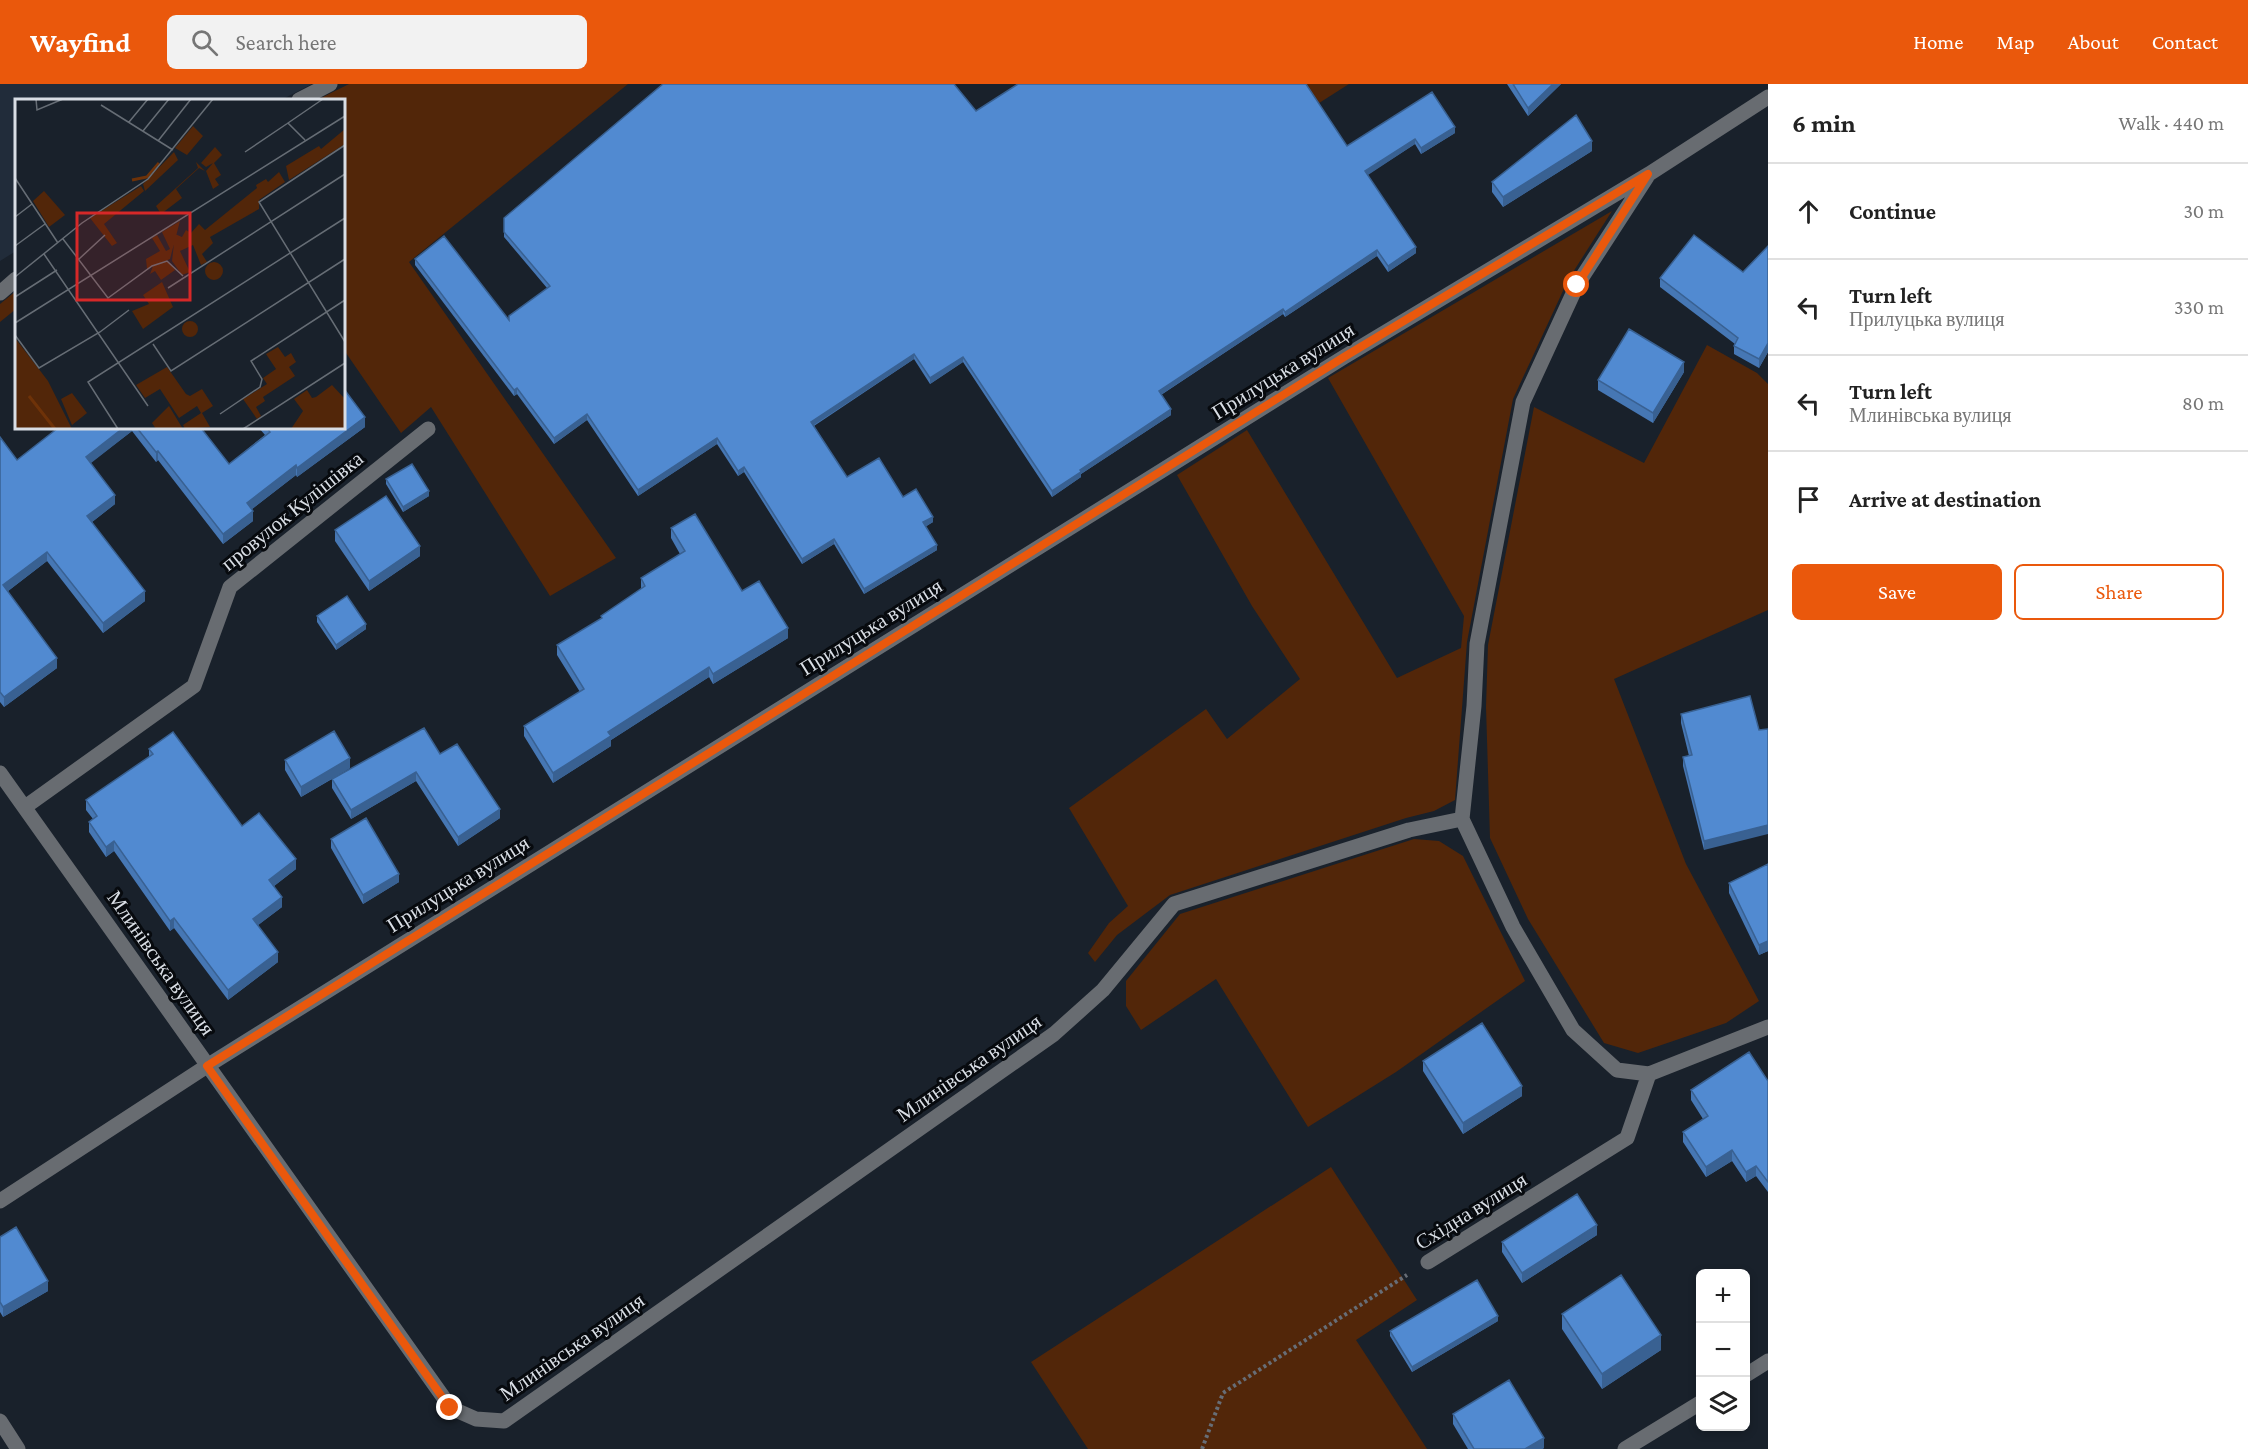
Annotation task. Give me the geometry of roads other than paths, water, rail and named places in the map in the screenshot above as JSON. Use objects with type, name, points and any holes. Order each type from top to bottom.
[{"type":"street","points":[[301,99],[330,84]]},
{"type":"street","name":"Прилуцька вулиця","points":[[0,1201],[207,1066],[1344,357],[1648,174],[1768,97]]},
{"type":"street","points":[[1648,174],[1577,285],[1523,402],[1477,644],[1474,706],[1462,819],[1513,927],[1573,1030],[1617,1070],[1649,1074],[1768,1027]]},
{"type":"street","points":[[0,293],[15,280]]},
{"type":"street","name":"провулок Кулішівка","points":[[25,807],[194,686],[230,587],[428,429]]},
{"type":"street","name":"Млинівська вулиця","points":[[0,773],[450,1408],[476,1419],[504,1421],[1054,1034],[1103,990],[1174,904],[1409,830],[1462,819]]},
{"type":"street","name":"Східна вулиця","points":[[1428,1262],[1627,1138],[1649,1074]]},
{"type":"street","points":[[1750,1372],[1768,1361]]},
{"type":"street","points":[[1625,1449],[1696,1406]]},
{"type":"street","points":[[0,1421],[18,1449]]}]
